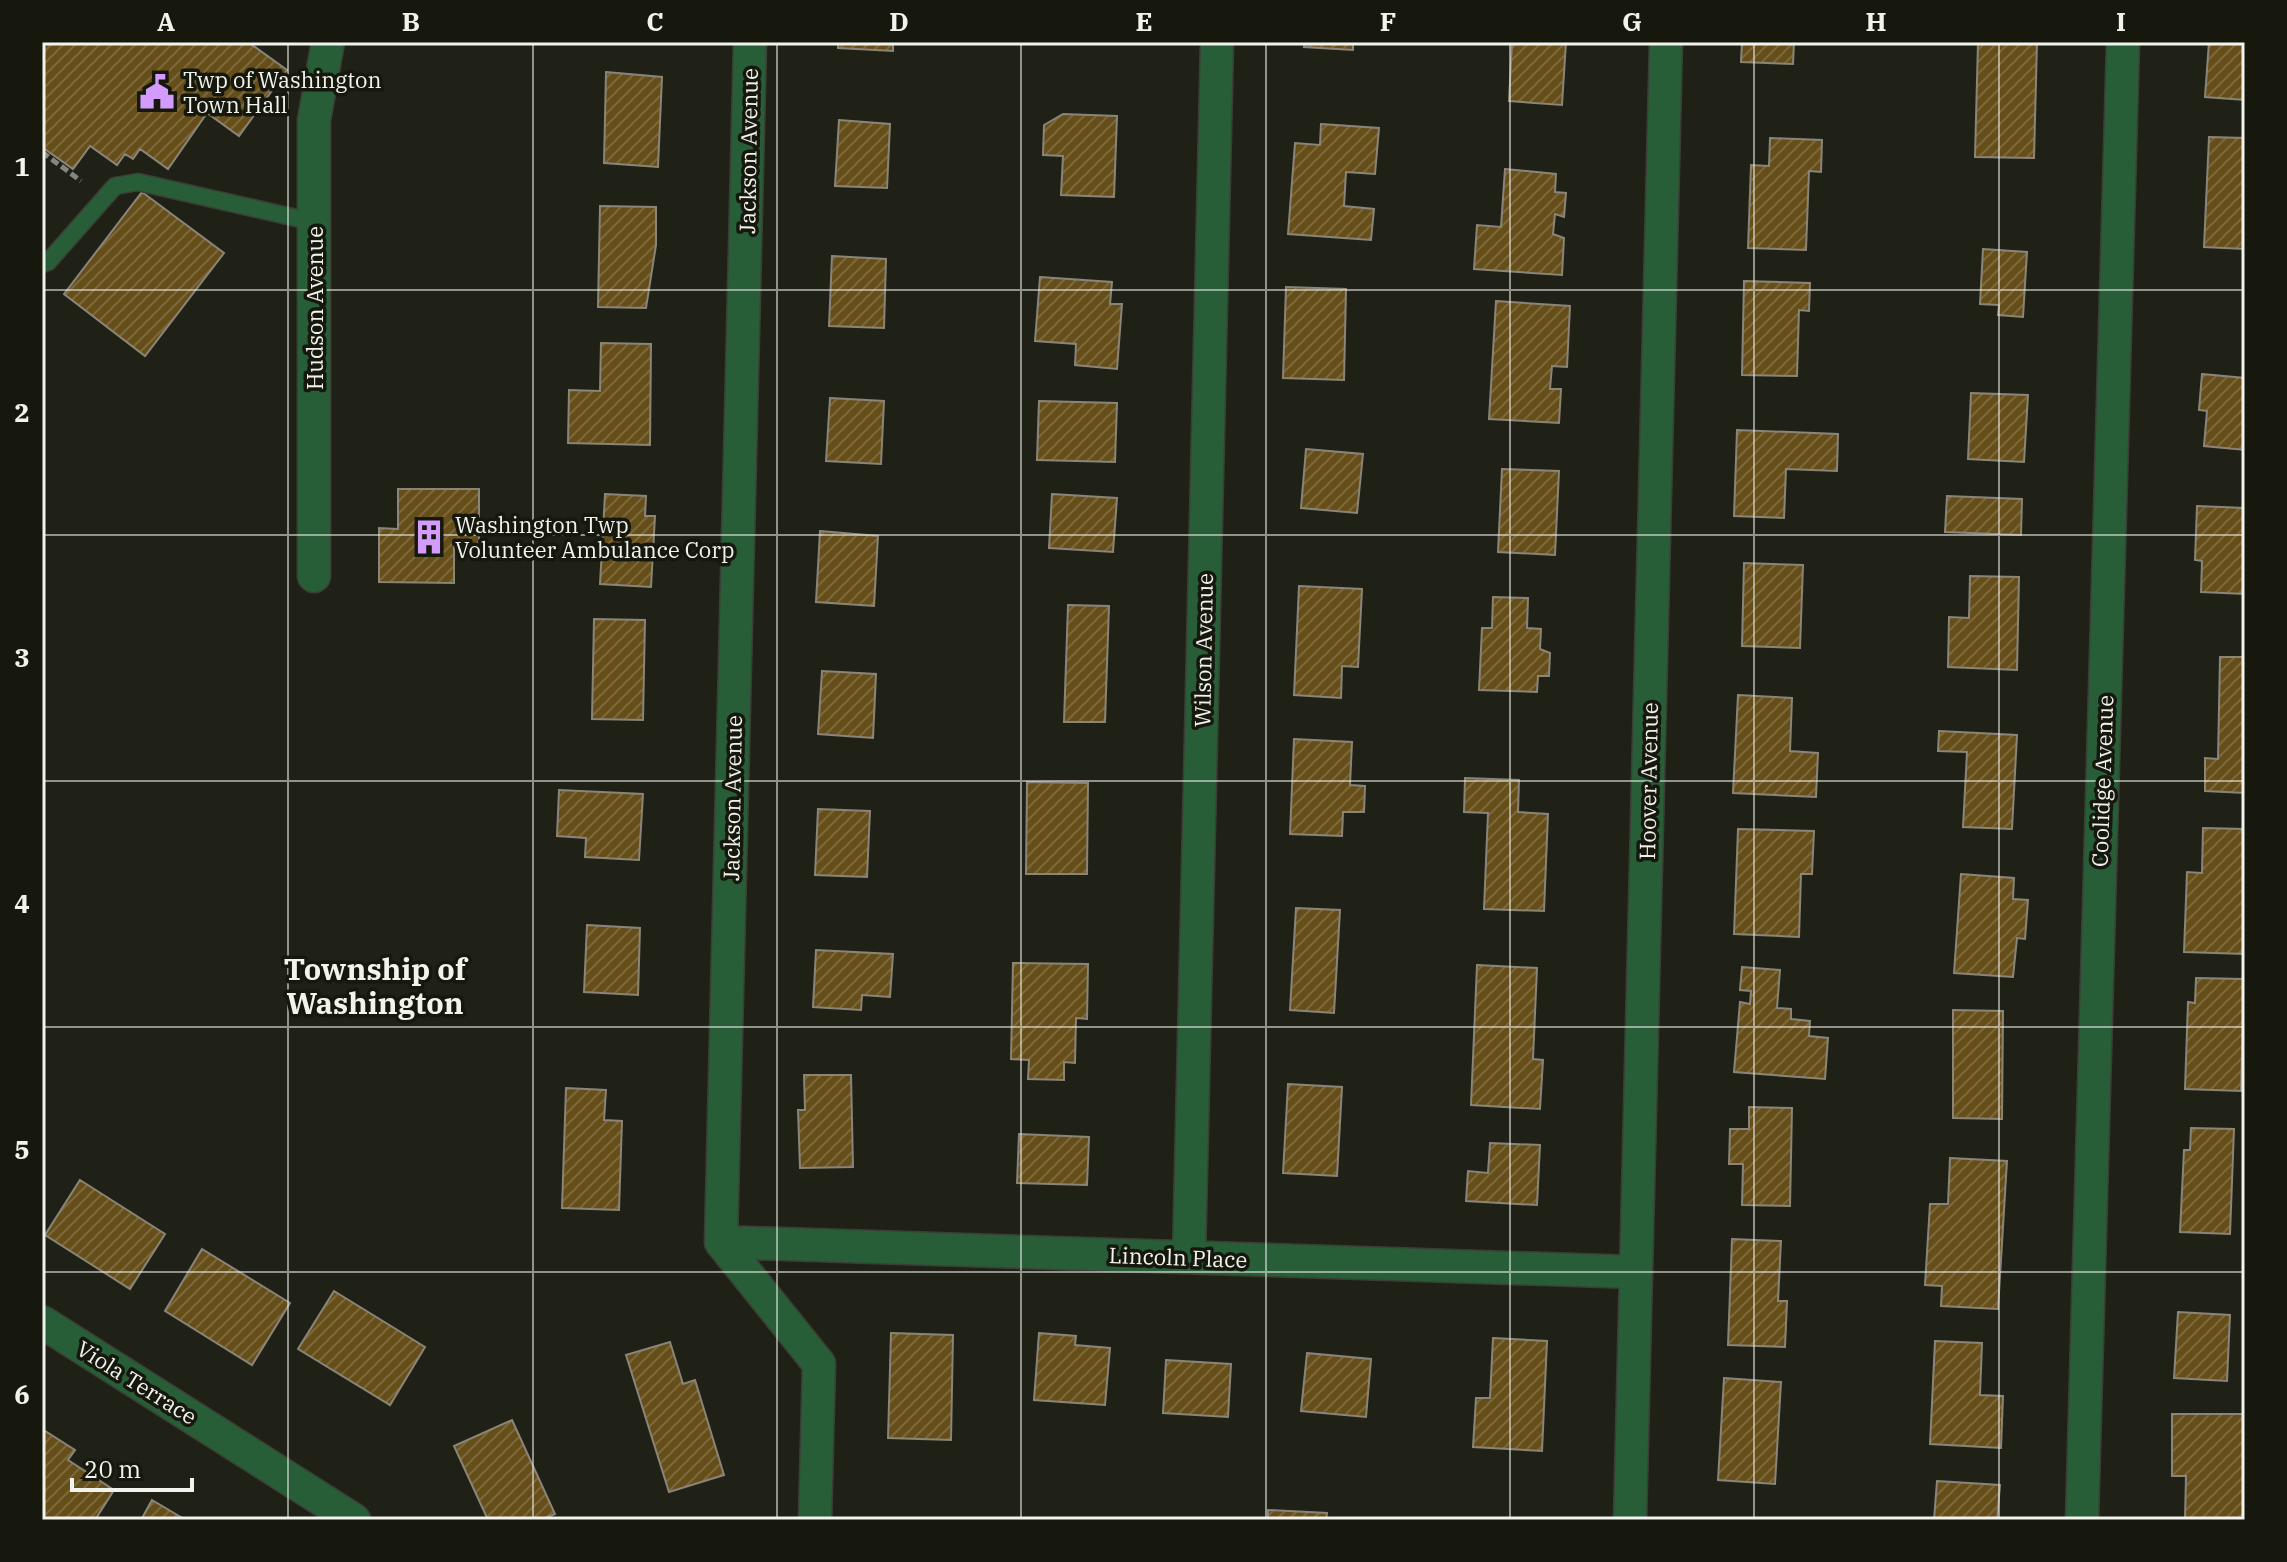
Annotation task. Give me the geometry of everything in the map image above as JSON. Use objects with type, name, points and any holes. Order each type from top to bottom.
[{"type":"street","name":"Hudson Avenue","points":[[314,576],[314,120],[328,42]]},
{"type":"street","name":"Jackson Avenue","points":[[721,1242],[750,42]]},
{"type":"street","name":"Wilson Avenue","points":[[1189,1257],[1217,42]]},
{"type":"street","name":"Hoover Avenue","points":[[1630,1520],[1666,42]]},
{"type":"street","name":"Coolidge Avenue","points":[[2082,1520],[2123,42]]},
{"type":"street","name":"Lincoln Place","points":[[721,1242],[1636,1272]]},
{"type":"street","points":[[721,1242],[819,1364],[815,1520]]},
{"type":"street","name":"Viola Terrace","points":[[42,1322],[354,1520]]},
{"type":"lane","points":[[42,264],[48,262],[115,186],[138,182],[314,222]]},
{"type":"path","points":[[42,152],[105,198]]},
{"type":"building","name":"Twp of Washington Town Hall","points":[[42,42],[248,42],[287,70],[239,136],[207,113],[168,169],[140,149],[133,159],[125,154],[117,165],[90,146],[73,169],[42,147]]},
{"type":"building","points":[[838,42],[893,42],[893,51],[838,48]]},
{"type":"building","points":[[1305,42],[1353,42],[1353,50],[1304,47]]},
{"type":"building","points":[[1512,42],[1566,42],[1562,105],[1509,101]]},
{"type":"building","points":[[1742,42],[1794,42],[1793,64],[1741,62]]},
{"type":"building","points":[[1978,42],[2037,42],[2034,158],[1975,157]]},
{"type":"building","points":[[2209,42],[2245,42],[2245,100],[2205,97]]},
{"type":"building","points":[[606,72],[662,77],[658,167],[604,163]]},
{"type":"building","points":[[1063,114],[1117,116],[1114,197],[1061,195],[1063,156],[1043,155],[1044,125]]},
{"type":"building","points":[[839,120],[890,124],[887,188],[835,186]]},
{"type":"building","points":[[1321,124],[1379,128],[1375,174],[1346,172],[1344,206],[1374,209],[1371,240],[1288,234],[1295,143],[1320,145]]},
{"type":"building","points":[[2209,137],[2245,138],[2245,249],[2204,247]]},
{"type":"building","points":[[1770,138],[1822,140],[1821,172],[1809,171],[1806,250],[1748,248],[1751,165],[1769,166]]},
{"type":"building","points":[[1505,169],[1556,174],[1555,192],[1566,193],[1564,217],[1555,214],[1553,234],[1564,238],[1562,275],[1474,269],[1477,225],[1501,227]]},
{"type":"building","points":[[142,192],[224,253],[145,356],[64,294]]},
{"type":"building","points":[[600,206],[656,207],[656,245],[646,308],[598,307]]},
{"type":"building","points":[[1983,249],[2027,252],[2023,317],[1998,315],[1999,305],[1980,304]]},
{"type":"building","points":[[832,256],[886,259],[884,328],[829,326]]},
{"type":"building","points":[[1040,277],[1112,282],[1110,304],[1122,304],[1117,369],[1075,365],[1076,344],[1035,341]]},
{"type":"building","points":[[1744,281],[1810,283],[1809,311],[1799,310],[1797,376],[1742,375]]},
{"type":"building","points":[[1286,287],[1346,289],[1344,380],[1283,378]]},
{"type":"building","points":[[1496,301],[1570,306],[1567,367],[1552,366],[1550,389],[1561,389],[1559,423],[1489,419]]},
{"type":"building","points":[[601,343],[651,344],[650,445],[568,443],[569,390],[600,391]]},
{"type":"building","points":[[2202,374],[2245,378],[2245,450],[2204,446],[2207,411],[2199,410]]},
{"type":"building","points":[[1971,393],[2028,395],[2024,462],[1968,459]]},
{"type":"building","points":[[830,398],[884,401],[881,464],[826,461]]},
{"type":"building","points":[[1039,401],[1117,403],[1115,462],[1037,460]]},
{"type":"building","points":[[1737,430],[1838,434],[1837,471],[1786,469],[1784,518],[1734,516]]},
{"type":"building","points":[[1306,449],[1363,454],[1357,513],[1301,508]]},
{"type":"building","points":[[1502,469],[1559,471],[1555,555],[1498,552]]},
{"type":"building","name":"Washington Twp Volunteer Ambulance Corp","points":[[398,489],[479,489],[479,546],[454,545],[454,583],[379,582],[379,528],[398,529]]},
{"type":"building","points":[[605,494],[646,496],[645,516],[655,516],[651,587],[600,584]]},
{"type":"building","points":[[1052,494],[1117,498],[1113,552],[1049,548]]},
{"type":"building","points":[[1947,496],[2022,499],[2021,535],[1945,532]]},
{"type":"building","points":[[2197,506],[2245,508],[2245,594],[2201,592],[2202,561],[2195,560]]},
{"type":"building","points":[[820,531],[878,536],[874,606],[816,602]]},
{"type":"building","points":[[1744,563],[1803,565],[1800,648],[1742,646]]},
{"type":"building","points":[[1970,576],[2019,577],[2017,670],[1948,667],[1949,617],[1969,618]]},
{"type":"building","points":[[1299,586],[1362,589],[1358,667],[1342,666],[1341,698],[1294,695]]},
{"type":"building","points":[[1493,597],[1528,598],[1527,628],[1541,629],[1540,649],[1550,653],[1549,676],[1538,676],[1537,692],[1479,690],[1482,628],[1492,628]]},
{"type":"building","points":[[1068,605],[1109,606],[1105,722],[1064,722]]},
{"type":"building","points":[[594,619],[645,620],[643,720],[592,719]]},
{"type":"building","points":[[2220,657],[2245,657],[2245,793],[2205,791],[2205,758],[2218,759]]},
{"type":"building","points":[[822,671],[876,674],[873,738],[818,734]]},
{"type":"building","points":[[1738,695],[1792,698],[1790,751],[1818,753],[1816,797],[1733,793]]},
{"type":"building","points":[[1939,731],[2017,735],[2012,829],[1963,827],[1967,752],[1938,751]]},
{"type":"building","points":[[1294,739],[1352,742],[1350,785],[1365,786],[1364,812],[1343,812],[1342,836],[1290,834]]},
{"type":"building","points":[[1465,778],[1519,780],[1518,812],[1548,814],[1544,911],[1484,909],[1488,813],[1464,812]]},
{"type":"building","points":[[1027,782],[1088,783],[1087,874],[1026,874]]},
{"type":"building","points":[[559,790],[643,794],[639,860],[585,857],[586,838],[557,836]]},
{"type":"building","points":[[818,809],[870,811],[867,877],[815,875]]},
{"type":"building","points":[[2203,828],[2245,829],[2245,954],[2184,952],[2187,872],[2202,873]]},
{"type":"building","points":[[1738,829],[1814,831],[1812,874],[1801,874],[1799,937],[1734,934]]},
{"type":"building","points":[[1961,874],[2014,878],[2013,899],[2028,900],[2025,939],[2017,938],[2013,977],[1954,973]]},
{"type":"building","points":[[1296,908],[1340,910],[1334,1013],[1290,1010]]},
{"type":"building","points":[[587,925],[640,928],[638,995],[584,992]]},
{"type":"building","points":[[816,950],[893,954],[890,997],[862,995],[861,1010],[813,1007]]},
{"type":"building","points":[[1013,963],[1088,964],[1087,1019],[1076,1018],[1075,1063],[1064,1062],[1064,1080],[1028,1079],[1029,1060],[1011,1059]]},
{"type":"building","points":[[1477,965],[1537,968],[1533,1059],[1543,1060],[1540,1109],[1471,1105]]},
{"type":"building","points":[[1742,967],[1780,970],[1777,1008],[1791,1009],[1791,1019],[1810,1021],[1809,1036],[1828,1038],[1825,1079],[1734,1072],[1740,1002],[1750,1004],[1751,991],[1740,990]]},
{"type":"building","points":[[2196,978],[2244,979],[2241,1091],[2185,1089],[2188,1002],[2195,1003]]},
{"type":"building","points":[[1953,1010],[2003,1011],[2002,1119],[1953,1118]]},
{"type":"building","points":[[804,1075],[851,1075],[853,1167],[800,1168],[798,1110],[805,1110]]},
{"type":"building","points":[[1288,1084],[1342,1087],[1337,1176],[1283,1173]]},
{"type":"building","points":[[566,1088],[606,1090],[604,1120],[622,1121],[619,1210],[562,1208]]},
{"type":"building","points":[[1749,1107],[1792,1108],[1790,1206],[1742,1205],[1743,1164],[1729,1164],[1730,1129],[1749,1129]]},
{"type":"building","points":[[2191,1128],[2234,1129],[2230,1234],[2180,1232],[2184,1150],[2190,1150]]},
{"type":"building","points":[[1019,1134],[1089,1137],[1087,1185],[1017,1183]]},
{"type":"building","points":[[1490,1143],[1540,1145],[1537,1205],[1466,1201],[1468,1171],[1488,1173]]},
{"type":"building","points":[[1950,1158],[2007,1161],[1998,1309],[1941,1306],[1942,1286],[1925,1285],[1930,1204],[1948,1204]]},
{"type":"building","points":[[80,1180],[165,1234],[130,1289],[45,1235]]},
{"type":"building","points":[[1732,1239],[1781,1241],[1778,1301],[1787,1301],[1785,1347],[1728,1345]]},
{"type":"building","points":[[202,1249],[290,1303],[252,1365],[165,1311]]},
{"type":"building","points":[[334,1291],[425,1347],[390,1405],[298,1349]]},
{"type":"building","points":[[2178,1312],[2230,1315],[2227,1381],[2174,1378]]},
{"type":"building","points":[[891,1333],[953,1335],[951,1440],[888,1438]]},
{"type":"building","points":[[1039,1333],[1076,1336],[1075,1345],[1110,1348],[1105,1405],[1034,1400]]},
{"type":"building","points":[[1493,1338],[1547,1341],[1542,1451],[1473,1447],[1476,1398],[1490,1398]]},
{"type":"building","points":[[1935,1341],[1982,1343],[1980,1395],[2003,1396],[2001,1448],[1930,1444]]},
{"type":"building","points":[[670,1342],[683,1384],[695,1380],[724,1475],[669,1492],[626,1355]]},
{"type":"building","points":[[1307,1353],[1371,1359],[1366,1417],[1301,1411]]},
{"type":"building","points":[[1166,1360],[1231,1364],[1228,1417],[1163,1413]]},
{"type":"building","points":[[1724,1378],[1781,1382],[1775,1484],[1718,1480]]},
{"type":"building","points":[[2172,1414],[2245,1414],[2245,1520],[2185,1519],[2186,1476],[2172,1476]]},
{"type":"building","points":[[512,1420],[555,1514],[541,1520],[488,1520],[454,1446]]},
{"type":"building","points":[[42,1429],[75,1450],[68,1460],[114,1490],[95,1520],[42,1520]]},
{"type":"building","points":[[1937,1481],[2000,1485],[1997,1520],[1934,1520]]},
{"type":"building","points":[[152,1500],[184,1519],[141,1520]]},
{"type":"building","points":[[1268,1510],[1327,1513],[1326,1520],[1268,1520]]},
{"type":"place","name":"Twp of Washington Town Hall","points":[[157,92]]},
{"type":"place","name":"Washington Twp Volunteer Ambulance Corp","points":[[429,537]]},
{"type":"district","name":"Township of Washington","points":[[375,985]]}]
